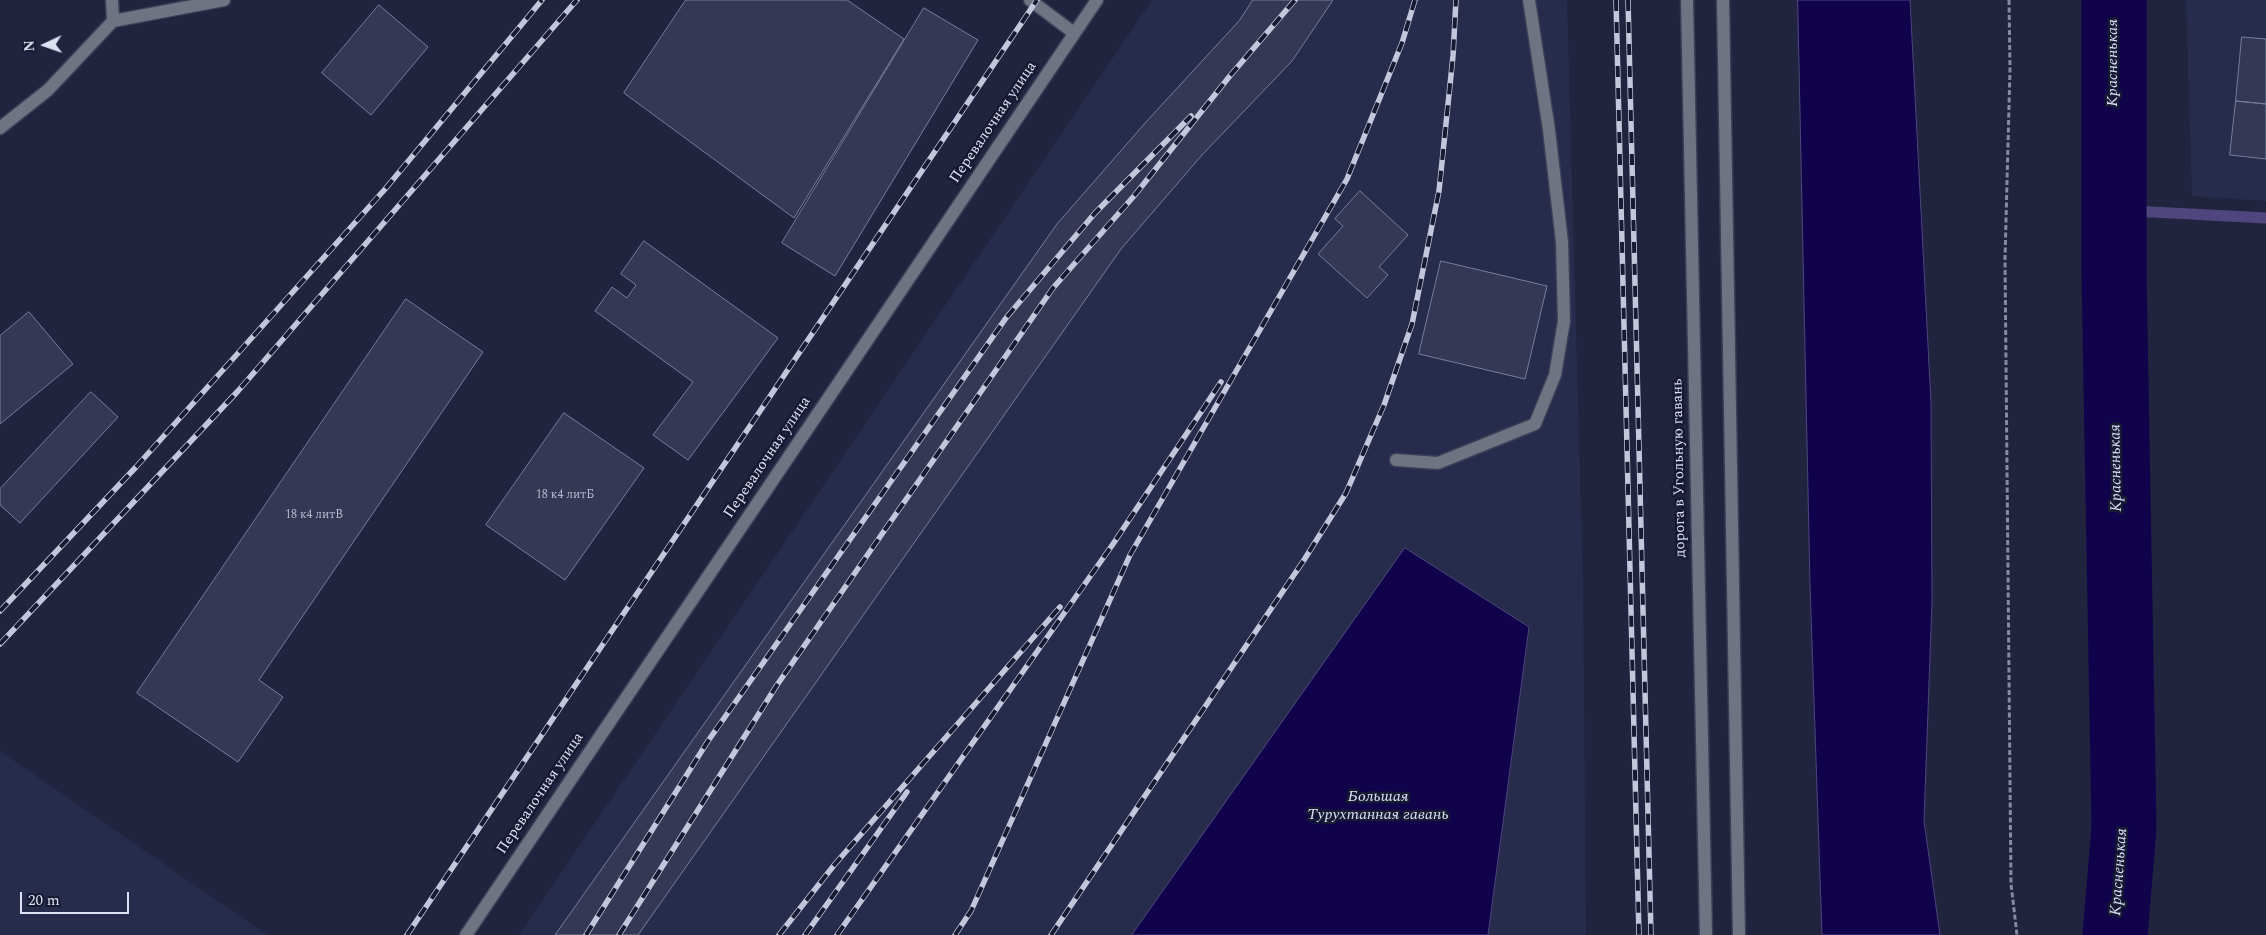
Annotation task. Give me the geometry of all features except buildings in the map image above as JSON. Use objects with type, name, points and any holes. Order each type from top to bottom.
[{"type":"street","points":[[112,0],[113,21]]},
{"type":"street","points":[[0,128],[48,90],[113,21],[224,0]]},
{"type":"street","points":[[1030,0],[1074,33]]},
{"type":"street","name":"Перевалочная улица","points":[[466,935],[1097,0]]},
{"type":"street","points":[[1396,460],[1438,463],[1535,424],[1555,375],[1564,321],[1562,242],[1549,130],[1529,0]]},
{"type":"street","name":"дорога в Угольную гавань","points":[[1687,0],[1706,935]]},
{"type":"street","points":[[1723,0],[1739,935]]},
{"type":"path","points":[[2009,0],[2010,68],[2005,259],[2011,884],[2017,935]]},
{"type":"shaded area","points":[[1152,0],[1567,0],[1583,583],[1586,935],[1488,935],[1529,627],[1405,548],[1132,935],[519,935]]},
{"type":"shaded area","points":[[2186,0],[2266,0],[2266,201],[2192,196]]},
{"type":"shaded area","points":[[0,751],[267,935],[0,935]]},
{"type":"water","points":[[1798,0],[1910,0],[1931,403],[1932,601],[1924,821],[1940,935],[1822,935],[1810,584]]},
{"type":"water","name":"Большая Турухтанная гавань","points":[[1405,548],[1529,627],[1488,935],[1132,935]]},
{"type":"waterway","name":"Красненькая","points":[[2114,0],[2114,273],[2124,827],[2115,935]]},
{"type":"waterway","points":[[2114,210],[2266,218]]},
{"type":"railway","points":[[0,611],[136,467],[386,188],[542,0]]},
{"type":"railway","points":[[0,644],[238,391],[577,0]]},
{"type":"railway","points":[[407,935],[1037,0]]},
{"type":"railway","points":[[619,935],[777,685],[1053,288],[1134,196],[1229,77],[1295,0]]},
{"type":"railway","points":[[955,935],[971,911],[1130,555],[1347,179],[1402,43],[1415,0]]},
{"type":"railway","points":[[1051,935],[1304,560],[1346,493],[1384,405],[1412,324],[1439,191],[1453,56],[1456,0]]},
{"type":"railway","points":[[1616,0],[1639,935]]},
{"type":"railway","points":[[1628,0],[1651,935]]},
{"type":"railway","points":[[586,935],[708,741],[1006,318],[1095,213],[1191,116]]},
{"type":"railway","points":[[837,935],[1113,544],[1221,382]]},
{"type":"railway","points":[[779,935],[835,864],[1060,607]]},
{"type":"railway","points":[[805,935],[907,792]]}]
